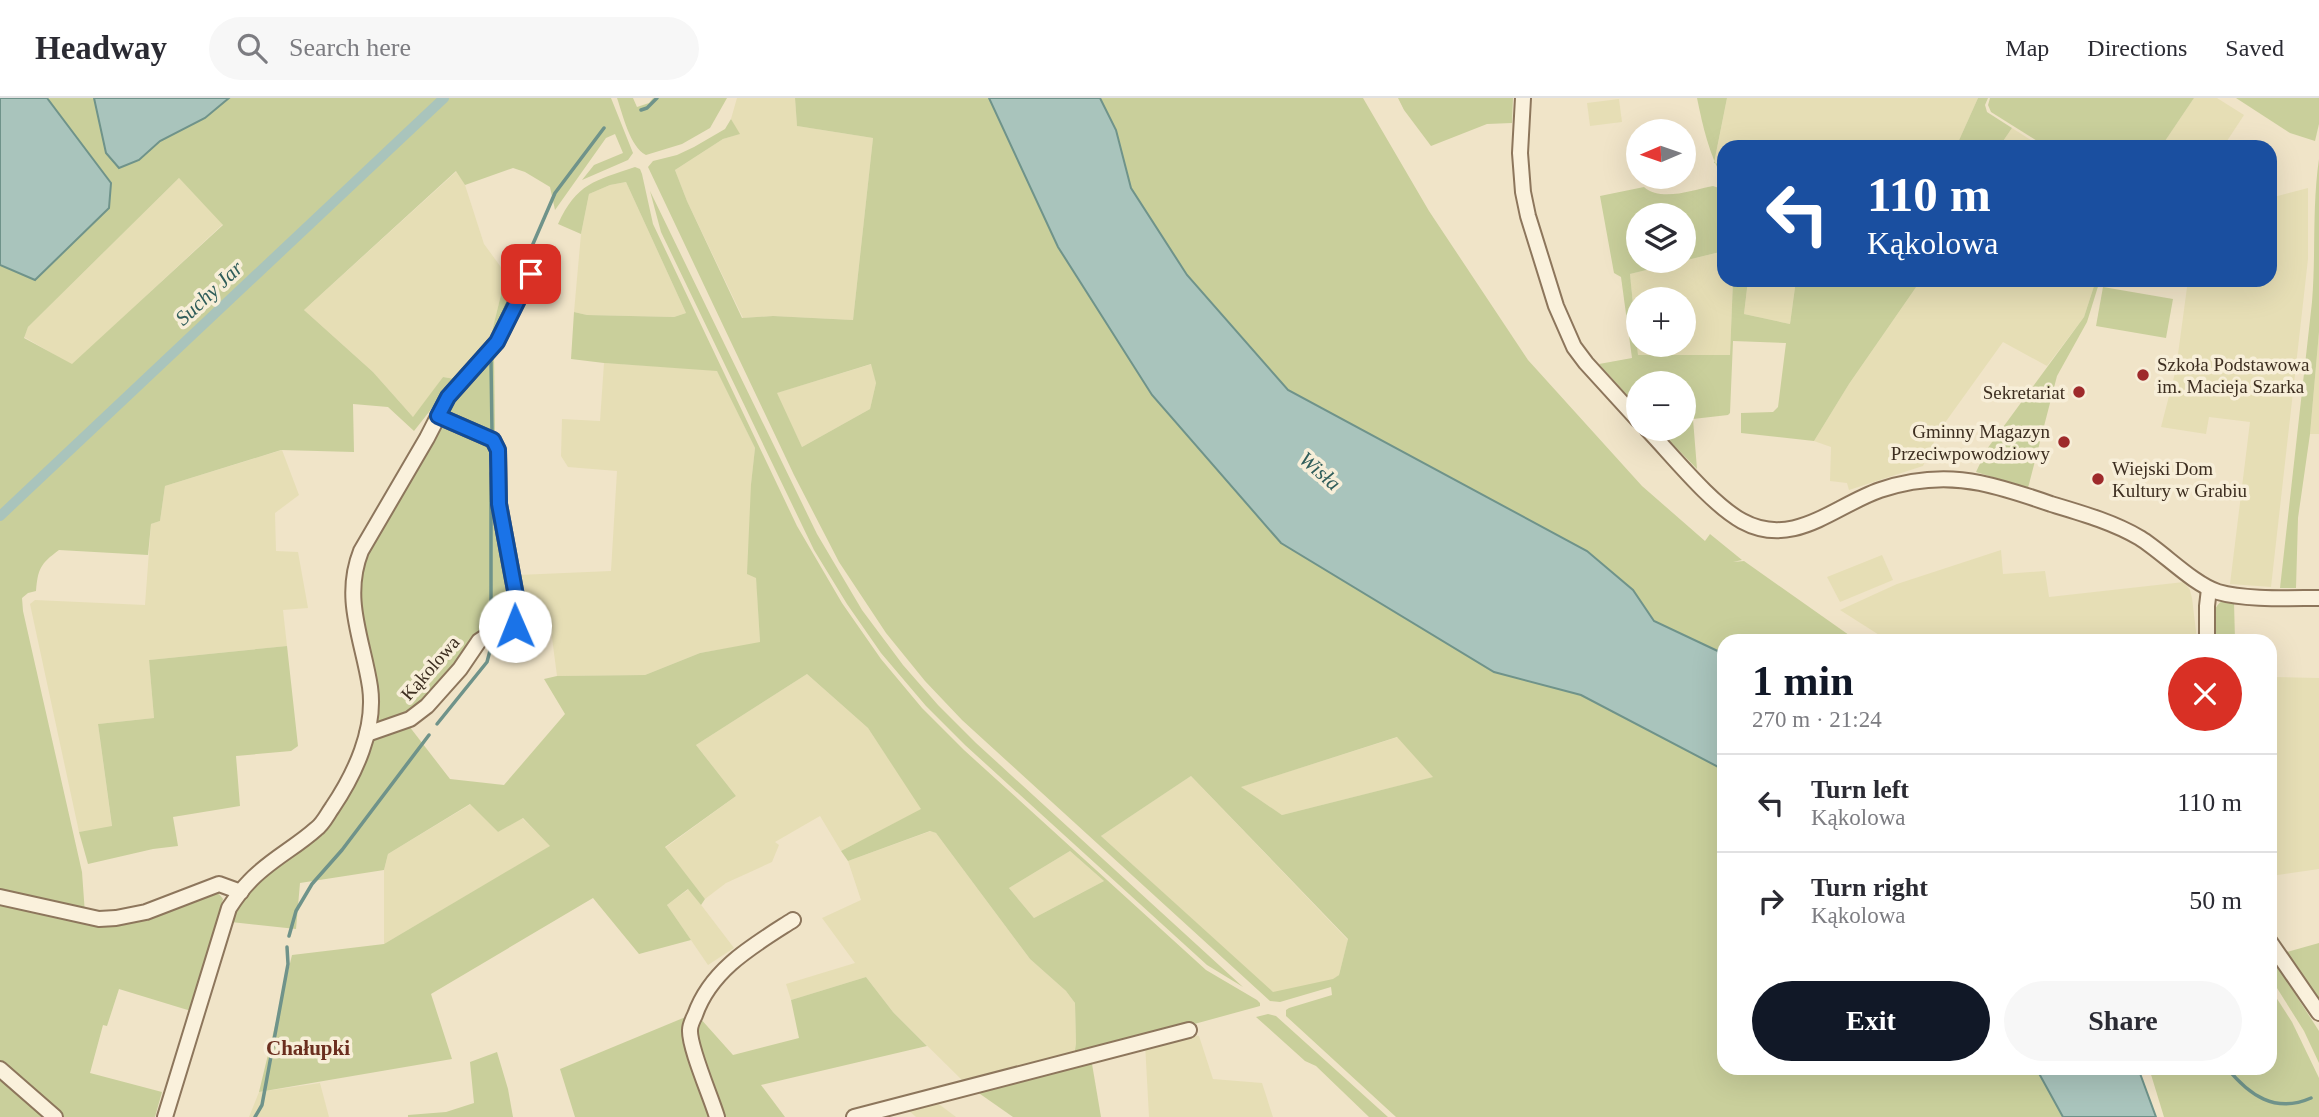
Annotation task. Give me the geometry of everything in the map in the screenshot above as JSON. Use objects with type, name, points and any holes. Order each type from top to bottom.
[{"type":"street","points":[[1523,98],[1523,192],[1556,306],[1574,347],[1626,407]]},
{"type":"street","name":"Kąkolowa","points":[[165,1117],[229,908],[250,881],[318,828],[344,790],[367,734],[371,713],[370,688],[352,596],[354,569],[361,551],[448,397],[497,342],[531,274]]},
{"type":"street","name":"Kąkolowa","points":[[367,734],[410,719],[427,706],[460,669],[478,641],[485,637],[492,640],[510,640],[519,612],[499,504],[498,450],[493,440],[438,416]]},
{"type":"street","points":[[1659,441],[1727,510],[1745,523],[1757,527],[1775,531],[1796,529],[1879,491],[1912,482],[1940,479],[1966,481],[2024,495],[2120,527],[2156,549],[2209,589],[2238,595],[2319,598]]},
{"type":"street","points":[[2207,634],[2209,589]]},
{"type":"street","points":[[0,897],[99,919],[146,912],[219,884],[241,892]]},
{"type":"street","points":[[717,1117],[691,1043],[690,1028],[701,997],[723,970],[748,949],[793,920]]},
{"type":"street","points":[[2277,952],[2319,1013]]},
{"type":"street","points":[[854,1117],[1189,1030]]},
{"type":"street","points":[[0,1069],[55,1117]]},
{"type":"shaded area","points":[[737,98],[795,98],[797,126],[873,138],[853,320],[773,316],[743,318],[675,170],[723,139],[739,134],[731,119]]},
{"type":"shaded area","points":[[1727,98],[1978,98],[1959,140],[1719,140]]},
{"type":"shaded area","points":[[2194,98],[2217,98],[2244,115],[2228,140],[2166,140]]},
{"type":"shaded area","points":[[1619,99],[1622,122],[1590,126],[1587,103]]},
{"type":"shaded area","points":[[2012,128],[2031,140],[2004,140]]},
{"type":"shaded area","points":[[457,171],[465,185],[484,244],[506,274],[489,344],[455,379],[443,377],[414,418],[373,372],[304,310]]},
{"type":"shaded area","points":[[179,178],[223,224],[72,365],[24,337],[28,327]]},
{"type":"shaded area","points":[[626,182],[686,313],[674,317],[587,315],[574,312],[581,234],[589,194]]},
{"type":"shaded area","points":[[2308,188],[2308,259],[2271,587],[2230,584],[2250,422],[2209,417],[2206,434],[2161,427],[2176,369],[2187,287],[2277,287],[2277,196]]},
{"type":"shaded area","points":[[1717,253],[1717,287],[1733,287],[1730,355],[1696,355],[1696,287],[1631,287],[1630,274],[1696,273],[1696,258]]},
{"type":"shaded area","points":[[1747,287],[1795,287],[1790,324],[1744,314]]},
{"type":"shaded area","points":[[1916,287],[2094,287],[2084,317],[2047,366],[2003,342],[1939,431],[1923,466],[1849,490],[1847,483],[1830,481],[1831,447],[1814,441],[1849,384]]},
{"type":"shaded area","points":[[2319,332],[2319,434],[2310,434]]},
{"type":"shaded area","points":[[604,363],[717,370],[755,448],[751,484],[760,643],[700,653],[645,675],[557,676],[551,630],[524,626],[518,575],[611,571],[617,471],[568,467],[561,456],[562,419],[600,421]]},
{"type":"shaded area","points":[[872,364],[876,383],[870,409],[802,447],[776,393]]},
{"type":"shaded area","points":[[282,450],[299,495],[275,513],[276,551],[298,552],[308,608],[283,610],[287,646],[149,660],[154,718],[98,724],[112,827],[79,832],[30,604],[35,600],[145,605],[151,524],[160,521],[165,486]]},
{"type":"shaded area","points":[[2001,550],[2003,574],[2045,571],[2049,597],[2184,582],[2192,598],[2196,634],[1878,634],[1840,610],[1897,584]]},
{"type":"shaded area","points":[[1882,555],[1893,580],[1840,602],[1827,577]]},
{"type":"shaded area","points":[[807,674],[868,728],[922,809],[841,851],[820,816],[775,842],[779,845],[772,862],[726,883],[705,899],[665,848],[736,796],[696,745]]},
{"type":"shaded area","points":[[2277,677],[2319,678],[2319,869],[2277,875]]},
{"type":"shaded area","points":[[1398,737],[1434,777],[1282,815],[1240,787]]},
{"type":"shaded area","points":[[1191,776],[1348,940],[1339,975],[1333,980],[1273,993],[1101,836]]},
{"type":"shaded area","points":[[471,804],[498,832],[522,818],[551,846],[384,944],[384,870],[388,854]]},
{"type":"shaded area","points":[[931,831],[936,833],[1030,959],[1066,991],[1075,1003],[1074,1054],[964,1082],[893,1012],[866,977],[791,1000],[786,984],[855,963],[822,918],[861,900],[848,861]]},
{"type":"shaded area","points":[[1070,851],[1104,881],[1034,918],[1009,888]]},
{"type":"shaded area","points":[[689,889],[734,948],[708,965],[667,905]]},
{"type":"shaded area","points":[[1185,1033],[1199,1036],[1213,1079],[1262,1083],[1273,1117],[1149,1117],[1145,1043]]},
{"type":"shaded area","points":[[320,1083],[329,1117],[249,1117],[259,1092]]},
{"type":"shaded area","points":[[932,1099],[956,1117],[916,1117],[905,1107]]},
{"type":"green space","points":[[47,98],[94,98],[119,167],[139,160],[160,141],[205,118],[229,98],[611,98],[633,153],[628,160],[582,180],[594,165],[623,153],[615,134],[606,138],[555,210],[550,187],[525,172],[513,168],[465,185],[456,171],[304,310],[373,372],[413,417],[443,377],[455,379],[414,431],[388,407],[353,404],[354,452],[281,450],[165,486],[160,521],[151,524],[148,555],[59,550],[44,563],[39,572],[36,591],[22,598],[23,611],[82,872],[85,914],[0,893],[0,265],[35,279],[51,106]],"holes":[[[179,178],[223,225],[72,364],[24,338],[28,327]]]},
{"type":"green space","points":[[617,98],[633,98],[637,107],[649,103],[653,98],[727,98],[710,128],[682,144],[646,155],[631,138]]},
{"type":"green space","points":[[795,98],[989,98],[1058,247],[1152,395],[1281,543],[1494,672],[1581,695],[1717,766],[1717,1075],[2040,1075],[2063,1117],[1396,1117],[1286,1016],[1286,1010],[1289,1008],[1332,995],[1331,987],[1280,1002],[1270,1001],[962,720],[925,681],[886,633],[839,562],[794,475],[648,167],[653,161],[694,147],[725,129],[731,119],[740,134],[723,139],[675,170],[742,318],[773,316],[853,320],[873,138],[797,126]],"holes":[[[871,364],[876,383],[870,409],[802,447],[777,393]],[[1397,737],[1433,777],[1282,815],[1241,787]],[[1191,776],[1348,939],[1339,975],[1333,979],[1273,992],[1101,836]]]},
{"type":"green space","points":[[1100,98],[1363,98],[1429,211],[1528,360],[1642,486],[1705,541],[1710,534],[1742,560],[1733,562],[1744,561],[1847,634],[1717,634],[1717,651],[1654,621],[1633,590],[1587,551],[1288,390],[1187,275],[1131,188],[1116,130]]},
{"type":"green space","points":[[1398,98],[1513,98],[1512,123],[1487,124],[1431,146]]},
{"type":"green space","points":[[1697,98],[1727,98],[1714,161]]},
{"type":"green space","points":[[1978,98],[1988,98],[1985,105],[1987,112],[2012,128],[2004,140],[1959,140]]},
{"type":"green space","points":[[1990,98],[2194,98],[2166,140],[2036,140],[1991,112],[1988,105]]},
{"type":"green space","points":[[2236,98],[2319,98],[2319,124],[2315,141],[2290,133]]},
{"type":"green space","points":[[2319,159],[2319,332],[2310,434],[2298,518],[2296,588],[2280,588],[2312,302]]},
{"type":"green space","points":[[635,167],[640,169],[642,174],[653,224],[797,526],[842,603],[881,659],[922,708],[964,750],[1206,970],[1257,1000],[1260,1006],[1074,1057],[1075,1003],[1066,991],[1030,959],[936,833],[930,831],[848,861],[841,851],[921,809],[868,728],[807,674],[696,745],[736,796],[665,847],[705,899],[701,905],[688,889],[667,905],[691,940],[639,954],[593,898],[431,994],[452,1059],[259,1092],[292,955],[384,944],[550,846],[523,818],[498,832],[470,804],[388,854],[384,870],[300,883],[296,929],[231,922],[246,890],[313,836],[354,780],[374,738],[409,726],[450,779],[504,785],[565,714],[544,679],[557,676],[645,675],[700,653],[760,642],[756,578],[747,574],[755,448],[717,371],[571,359],[574,312],[587,315],[674,317],[686,313],[626,182],[589,194],[581,234],[558,224],[572,200],[588,185]],"holes":[[[1070,851],[1104,881],[1034,918],[1009,888]]]},
{"type":"green space","points":[[1717,187],[1717,253],[1696,258],[1696,203],[1626,203],[1626,273],[1634,273],[1630,274],[1631,287],[1626,287],[1626,314],[1621,277],[1614,273],[1600,196],[1634,189],[1668,194]]},
{"type":"green space","points":[[650,191],[817,534],[862,610],[903,665],[976,743],[1243,987],[1207,965],[965,745],[926,706],[881,653],[814,550],[661,232]]},
{"type":"green space","points":[[506,274],[523,286],[489,344]]},
{"type":"green space","points":[[1733,287],[1747,287],[1744,314],[1790,324],[1795,287],[1916,287],[1849,384],[1814,441],[1741,433],[1741,413],[1773,412],[1778,407],[1786,343],[1733,341],[1730,413],[1696,419],[1696,371],[1626,371],[1626,394],[1599,364],[1632,358],[1730,355]]},
{"type":"green space","points":[[2094,287],[2098,287],[2087,322],[2057,376],[2028,488],[1976,472],[1987,449],[2084,317]]},
{"type":"green space","points":[[2103,287],[2173,299],[2166,338],[2096,326]]},
{"type":"green space","points":[[494,354],[495,431],[492,436],[446,417],[447,406]]},
{"type":"green space","points":[[439,423],[485,441],[494,452],[516,605],[512,633],[485,635],[409,716],[375,728],[357,611],[358,568]]},
{"type":"green space","points":[[1670,441],[1695,441],[1697,469]]},
{"type":"green space","points":[[2222,601],[2234,602],[2235,634],[2214,634],[2214,614]]},
{"type":"green space","points":[[287,646],[298,746],[291,751],[236,756],[240,806],[173,817],[178,846],[88,864],[79,832],[112,826],[98,724],[154,718],[149,660]]},
{"type":"green space","points":[[215,889],[223,899],[191,1011],[119,989],[107,1026],[103,1025],[90,1073],[162,1092],[155,1117],[60,1117],[0,1063],[0,900],[106,925],[156,916]]},
{"type":"green space","points":[[2319,943],[2319,1001],[2287,952]]},
{"type":"green space","points":[[2277,966],[2319,1031],[2319,1063],[2304,1031],[2277,988]]},
{"type":"green space","points":[[866,977],[893,1012],[927,1046],[761,1085],[785,1117],[721,1117],[694,1029],[699,1017],[733,1055],[799,1038],[791,1000]]},
{"type":"green space","points":[[2277,999],[2292,1022],[2319,1078],[2319,1117],[2164,1117],[2151,1075],[2277,1075]]},
{"type":"green space","points":[[1268,1014],[1276,1016],[1388,1117],[1369,1117],[1316,1066],[1305,1061],[1256,1017]]},
{"type":"green space","points":[[688,1016],[713,1117],[575,1117],[560,1069]]},
{"type":"green space","points":[[497,1052],[513,1117],[408,1117],[446,1112],[474,1103],[470,1062]]},
{"type":"green space","points":[[1091,1058],[1101,1117],[1013,1117],[973,1089]]},
{"type":"green space","points":[[0,1074],[50,1117],[0,1117]]},
{"type":"water","points":[[0,98],[47,98],[111,183],[109,208],[35,280],[0,265]]},
{"type":"water","points":[[94,98],[229,98],[205,118],[160,141],[139,160],[119,168],[106,153]]},
{"type":"water","name":"Wisła","points":[[989,98],[1100,98],[1116,130],[1131,188],[1187,275],[1288,390],[1587,551],[1633,590],[1654,621],[1717,651],[1717,766],[1581,695],[1494,672],[1281,543],[1152,395],[1058,247]]},
{"type":"water","points":[[2040,1075],[2141,1075],[2156,1117],[2063,1117]]},
{"type":"waterway","name":"Suchy Jar","points":[[0,516],[444,98]]},
{"type":"waterway","points":[[641,110],[657,98]]},
{"type":"waterway","points":[[523,267],[555,193],[604,128]]},
{"type":"waterway","points":[[496,329],[520,276]]},
{"type":"waterway","points":[[491,362],[492,433]]},
{"type":"waterway","points":[[491,473],[491,635]]},
{"type":"waterway","points":[[437,724],[487,662],[491,647]]},
{"type":"waterway","points":[[289,936],[296,911],[312,884],[342,850],[429,735]]},
{"type":"waterway","points":[[255,1117],[262,1105],[288,964],[287,947]]},
{"type":"waterway","points":[[2233,1075],[2254,1094],[2274,1103],[2286,1104],[2311,1098]]},
{"type":"place","name":"Szkoła Podstawowa im. Macieja Szarka","points":[[2143,375]]},
{"type":"place","name":"Sekretariat","points":[[2079,392]]},
{"type":"place","name":"Gminny Magazyn Przeciwpowodziowy","points":[[2064,442]]},
{"type":"place","name":"Wiejski Dom Kultury w Grabiu","points":[[2098,479]]},
{"type":"district","name":"Chałupki","points":[[308,1048]]},
{"type":"route","points":[[515,626],[519,612],[499,504],[498,450],[493,440],[438,416],[448,397],[494,348],[531,274]]}]
